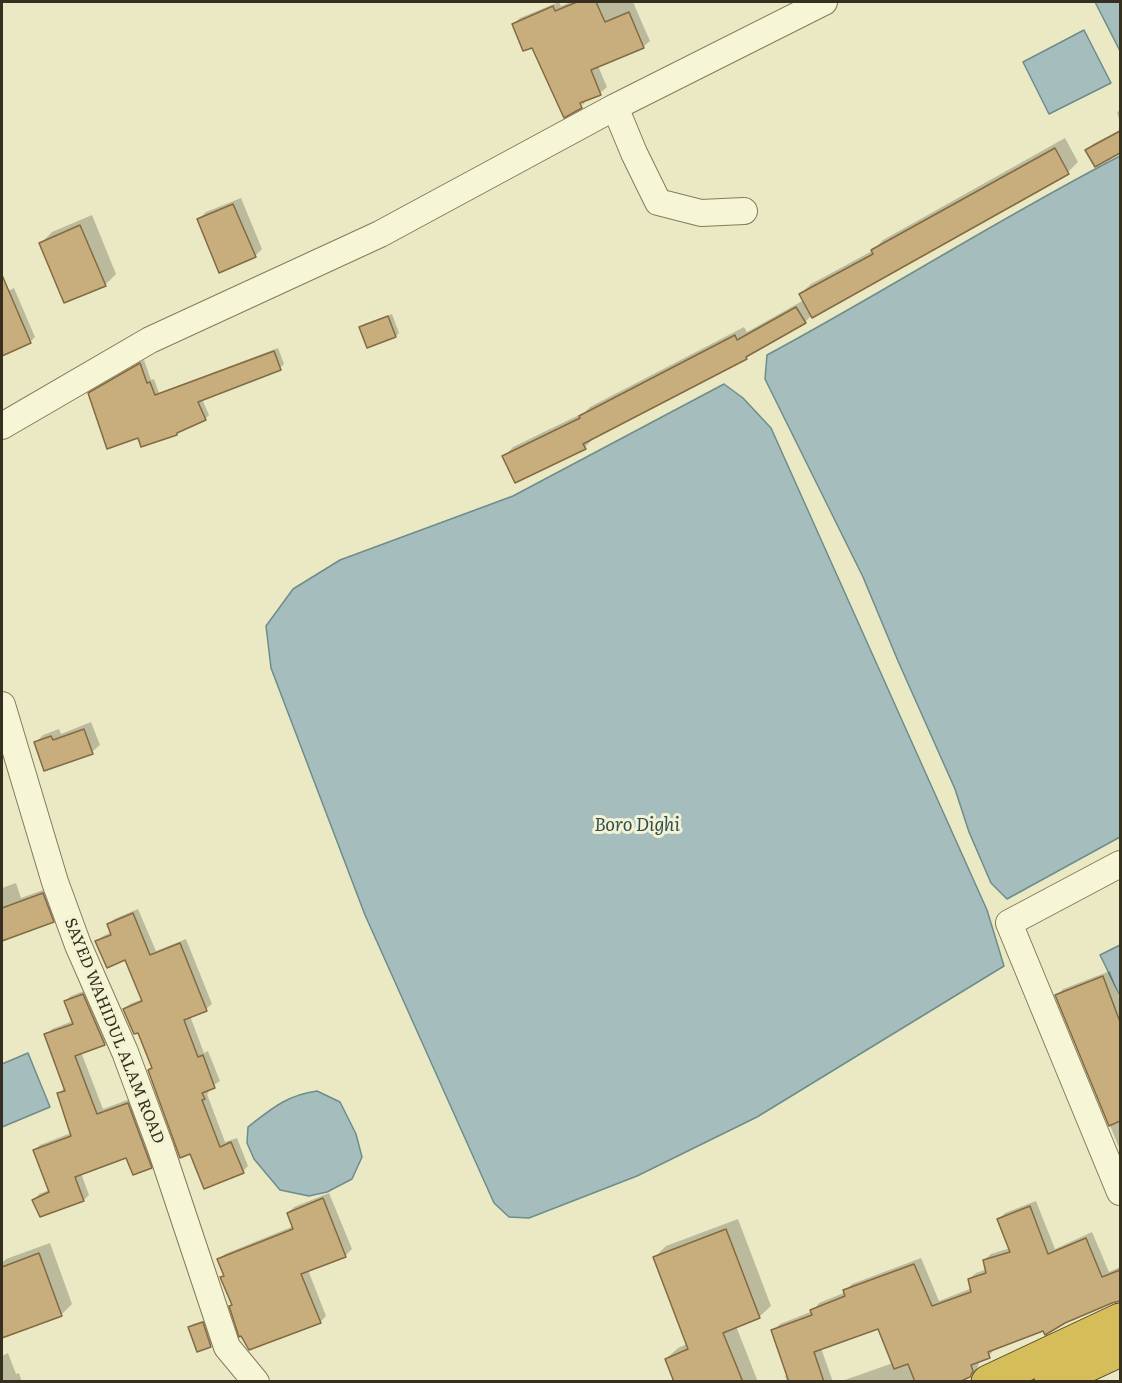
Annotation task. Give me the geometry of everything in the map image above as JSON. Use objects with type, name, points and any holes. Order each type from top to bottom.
[{"type":"highway","points":[[988,1382],[1120,1320]]},
{"type":"highway","points":[[1051,1382],[1120,1350]]},
{"type":"street","points":[[2,426],[150,340],[380,234],[615,107],[824,2]]},
{"type":"street","points":[[615,107],[658,202],[701,213],[744,211]]},
{"type":"street","name":"SAYED WAHIDUL ALAM ROAD","points":[[2,705],[55,882],[78,945],[125,1052],[157,1138],[227,1347],[256,1382]]},
{"type":"street","points":[[1120,864],[1009,923],[1120,1192]]},
{"type":"water","points":[[1095,2],[1120,2],[1120,51]]},
{"type":"water","points":[[1084,30],[1111,83],[1049,114],[1023,62]]},
{"type":"water","points":[[1120,156],[1120,837],[1007,899],[991,883],[969,832],[955,789],[863,577],[765,379],[767,355],[1031,204]]},
{"type":"water","name":"Boro Dighi","points":[[724,384],[743,398],[771,428],[987,910],[1004,966],[757,1117],[637,1176],[529,1218],[509,1217],[494,1203],[365,915],[271,668],[266,626],[293,589],[340,560],[513,496]]},
{"type":"water","points":[[1120,945],[1120,996],[1100,955]]},
{"type":"water","points":[[28,1053],[50,1107],[2,1127],[2,1064]]},
{"type":"water","points":[[317,1091],[340,1102],[356,1134],[362,1157],[352,1179],[327,1192],[309,1196],[280,1190],[254,1159],[247,1143],[248,1127],[288,1099]]},
{"type":"building","points":[[577,2],[596,2],[605,22],[629,12],[644,48],[591,70],[601,95],[580,103],[582,108],[564,118],[532,48],[523,51],[512,24],[553,6],[555,11]]},
{"type":"building","points":[[1120,131],[1120,153],[1095,167],[1085,150]]},
{"type":"building","points":[[1055,148],[1069,174],[812,318],[799,294],[873,254],[871,250]]},
{"type":"building","points":[[233,204],[256,257],[219,273],[197,219]]},
{"type":"building","points":[[80,225],[106,286],[64,303],[39,243]]},
{"type":"building","points":[[2,275],[31,343],[2,356]]},
{"type":"building","points":[[796,307],[806,323],[746,357],[747,359],[583,444],[586,449],[515,483],[502,456],[580,418],[579,416],[735,335],[737,340]]},
{"type":"building","points":[[388,316],[396,337],[367,348],[359,327]]},
{"type":"building","points":[[274,351],[281,370],[198,402],[206,420],[177,435],[141,447],[138,438],[107,449],[88,393],[140,363],[147,383],[150,382],[155,395]]},
{"type":"building","points":[[84,729],[93,754],[44,771],[34,742],[51,736],[53,740]]},
{"type":"building","points":[[43,893],[54,922],[2,941],[2,908]]},
{"type":"building","points":[[133,913],[150,955],[180,943],[207,1011],[184,1020],[198,1057],[203,1055],[215,1088],[202,1093],[205,1099],[202,1100],[220,1147],[231,1142],[244,1173],[204,1189],[190,1154],[180,1158],[148,1070],[152,1068],[138,1033],[134,1034],[123,1009],[142,1001],[125,960],[107,968],[95,941],[111,935],[107,924]]},
{"type":"building","points":[[1103,976],[1120,1022],[1120,1121],[1109,1126],[1055,995]]},
{"type":"building","points":[[83,994],[105,1045],[75,1056],[97,1114],[128,1103],[152,1168],[133,1175],[126,1158],[75,1177],[84,1201],[40,1217],[32,1200],[49,1192],[33,1150],[71,1136],[57,1093],[65,1091],[44,1034],[73,1024],[64,1001]]},
{"type":"building","points":[[323,1198],[346,1257],[301,1274],[321,1323],[249,1350],[241,1336],[239,1337],[229,1306],[232,1305],[220,1277],[224,1276],[217,1259],[293,1229],[287,1213]]},
{"type":"building","points":[[1030,1206],[1048,1254],[1086,1238],[1102,1277],[1120,1270],[1120,1301],[1065,1323],[1045,1335],[1043,1331],[988,1352],[990,1358],[971,1365],[973,1371],[970,1377],[959,1382],[915,1382],[908,1364],[894,1369],[878,1329],[814,1352],[824,1382],[789,1382],[771,1330],[812,1315],[810,1310],[845,1296],[843,1290],[914,1264],[932,1306],[971,1292],[968,1279],[986,1273],[983,1260],[1010,1252],[997,1219]]},
{"type":"building","points":[[726,1229],[760,1318],[723,1333],[743,1382],[674,1382],[665,1359],[688,1349],[653,1257]]},
{"type":"building","points":[[39,1253],[62,1316],[2,1338],[2,1267]]},
{"type":"building","points":[[203,1322],[211,1347],[197,1352],[188,1327]]}]
